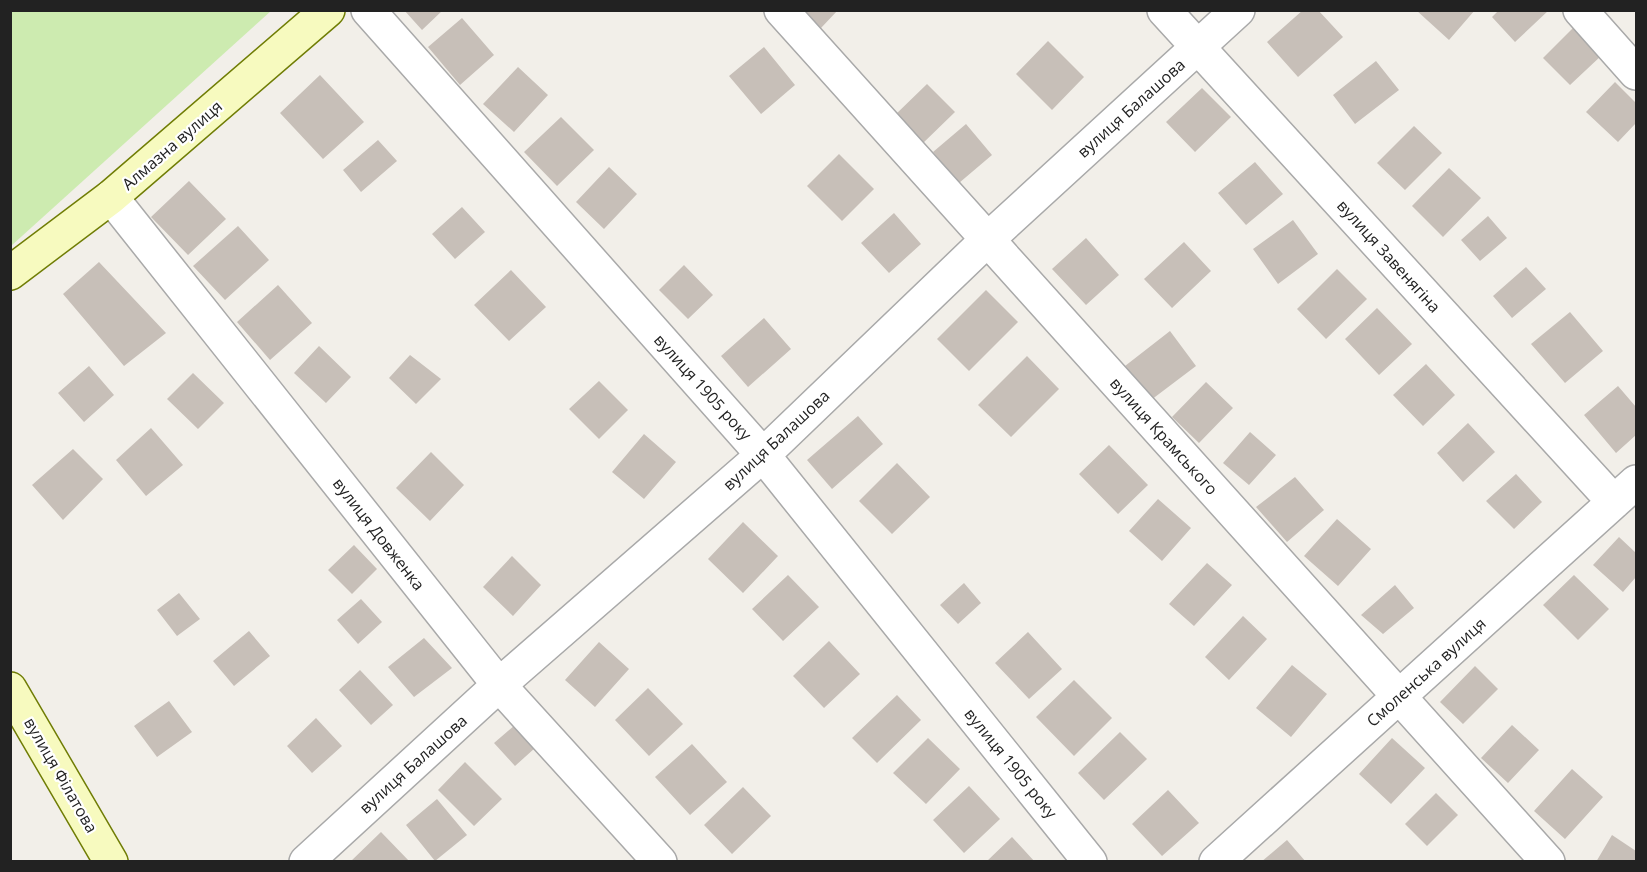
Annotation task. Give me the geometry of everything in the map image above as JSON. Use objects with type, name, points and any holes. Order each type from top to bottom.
[{"type":"street","name":"Алмазна вулиця","points":[[10,273],[111,197],[328,10]]},
{"type":"street","name":"вулиця 1905 року","points":[[368,10],[763,455],[1090,861]]},
{"type":"street","name":"вулиця Крамського","points":[[781,10],[1548,861]]},
{"type":"street","name":"вулиця Завенягіна","points":[[1164,10],[1625,492]]},
{"type":"street","name":"вулиця Балашова","points":[[306,861],[499,685],[763,455],[987,240],[1239,10]]},
{"type":"street","points":[[1580,10],[1636,73]]},
{"type":"street","name":"вулиця Довженка","points":[[111,197],[499,685],[660,861]]},
{"type":"street","name":"Смоленська вулиця","points":[[1216,861],[1625,492]]},
{"type":"street","name":"вулиця Філатова","points":[[10,689],[111,861]]},
{"type":"green space","points":[[11,10],[271,10],[271,11],[11,246]]},
{"type":"building","points":[[404,10],[443,10],[422,30]]},
{"type":"building","points":[[803,10],[838,10],[821,28]]},
{"type":"building","points":[[1303,10],[1318,10],[1343,37],[1298,77],[1267,42]]},
{"type":"building","points":[[1416,10],[1475,10],[1449,40]]},
{"type":"building","points":[[1499,10],[1549,10],[1515,42],[1492,17]]},
{"type":"building","points":[[462,18],[494,55],[460,85],[428,47]]},
{"type":"building","points":[[1574,27],[1602,55],[1570,85],[1543,58]]},
{"type":"building","points":[[1048,41],[1084,77],[1052,110],[1016,74]]},
{"type":"building","points":[[764,47],[795,85],[761,114],[729,76]]},
{"type":"building","points":[[1376,61],[1399,90],[1355,124],[1333,95]]},
{"type":"building","points":[[518,67],[548,95],[514,132],[483,104]]},
{"type":"building","points":[[320,75],[364,122],[323,159],[280,113]]},
{"type":"building","points":[[1615,82],[1636,103],[1636,123],[1618,142],[1586,112]]},
{"type":"building","points":[[927,84],[955,112],[920,146],[893,117]]},
{"type":"building","points":[[1202,88],[1231,117],[1195,152],[1166,122]]},
{"type":"building","points":[[561,117],[594,150],[557,186],[524,152]]},
{"type":"building","points":[[966,124],[992,155],[959,183],[933,152]]},
{"type":"building","points":[[1414,126],[1442,153],[1405,190],[1377,163]]},
{"type":"building","points":[[378,140],[397,161],[361,192],[343,170]]},
{"type":"building","points":[[839,154],[874,189],[842,221],[807,186]]},
{"type":"building","points":[[1255,162],[1283,194],[1246,225],[1218,193]]},
{"type":"building","points":[[609,167],[637,194],[604,229],[576,202]]},
{"type":"building","points":[[1449,168],[1481,198],[1443,237],[1412,206]]},
{"type":"building","points":[[189,181],[226,219],[188,255],[151,217]]},
{"type":"building","points":[[462,207],[485,232],[455,259],[432,234]]},
{"type":"building","points":[[894,213],[921,244],[889,273],[861,243]]},
{"type":"building","points":[[1488,216],[1507,238],[1480,261],[1461,240]]},
{"type":"building","points":[[1293,220],[1318,254],[1278,284],[1253,249]]},
{"type":"building","points":[[238,226],[269,260],[225,300],[193,266]]},
{"type":"building","points":[[1086,238],[1119,275],[1086,305],[1052,269]]},
{"type":"building","points":[[1184,242],[1211,271],[1172,308],[1144,279]]},
{"type":"building","points":[[99,262],[166,333],[124,366],[63,294]]},
{"type":"building","points":[[684,265],[713,295],[688,319],[659,290]]},
{"type":"building","points":[[1526,267],[1546,289],[1512,318],[1493,296]]},
{"type":"building","points":[[1337,269],[1367,299],[1326,339],[1297,309]]},
{"type":"building","points":[[511,270],[546,307],[509,341],[474,305]]},
{"type":"building","points":[[278,285],[312,323],[270,360],[237,322]]},
{"type":"building","points":[[986,290],[1018,322],[969,371],[937,339]]},
{"type":"building","points":[[1377,308],[1412,344],[1379,375],[1345,339]]},
{"type":"building","points":[[1570,312],[1603,351],[1565,383],[1531,344]]},
{"type":"building","points":[[764,318],[791,349],[748,387],[721,356]]},
{"type":"building","points":[[1170,331],[1196,366],[1151,400],[1125,366]]},
{"type":"building","points":[[319,346],[351,377],[326,403],[294,373]]},
{"type":"building","points":[[410,355],[441,379],[416,404],[389,378]]},
{"type":"building","points":[[1027,356],[1059,389],[1011,437],[978,405]]},
{"type":"building","points":[[1426,364],[1455,395],[1423,426],[1393,395]]},
{"type":"building","points":[[89,366],[114,395],[84,422],[58,393]]},
{"type":"building","points":[[193,373],[224,403],[198,429],[167,399]]},
{"type":"building","points":[[599,381],[628,410],[599,439],[569,409]]},
{"type":"building","points":[[1206,382],[1233,408],[1199,443],[1172,417]]},
{"type":"building","points":[[1618,386],[1636,407],[1636,435],[1616,453],[1584,415]]},
{"type":"building","points":[[858,416],[883,444],[832,489],[807,460]]},
{"type":"building","points":[[1468,423],[1495,452],[1463,482],[1437,453]]},
{"type":"building","points":[[151,428],[183,465],[146,496],[116,460]]},
{"type":"building","points":[[1250,432],[1276,455],[1249,485],[1223,463]]},
{"type":"building","points":[[644,434],[676,462],[644,499],[612,472]]},
{"type":"building","points":[[1109,445],[1148,485],[1118,514],[1079,474]]},
{"type":"building","points":[[73,449],[103,479],[63,520],[32,485]]},
{"type":"building","points":[[431,452],[464,485],[430,521],[396,488]]},
{"type":"building","points":[[897,463],[930,497],[892,534],[859,501]]},
{"type":"building","points":[[1516,474],[1542,502],[1514,529],[1486,501]]},
{"type":"building","points":[[1295,477],[1324,510],[1287,542],[1256,507]]},
{"type":"building","points":[[1158,499],[1191,528],[1162,561],[1129,531]]},
{"type":"building","points":[[1337,519],[1371,549],[1338,586],[1304,556]]},
{"type":"building","points":[[743,522],[778,556],[743,593],[708,559]]},
{"type":"building","points":[[1619,537],[1636,553],[1636,577],[1623,592],[1593,565]]},
{"type":"building","points":[[354,545],[377,569],[352,594],[328,570]]},
{"type":"building","points":[[512,556],[541,585],[513,616],[483,587]]},
{"type":"building","points":[[1207,563],[1232,585],[1194,626],[1169,604]]},
{"type":"building","points":[[788,575],[819,607],[783,641],[752,609]]},
{"type":"building","points":[[1574,575],[1609,609],[1578,640],[1543,605]]},
{"type":"building","points":[[964,583],[981,603],[958,624],[940,605]]},
{"type":"building","points":[[1395,585],[1414,608],[1383,634],[1361,615]]},
{"type":"building","points":[[179,593],[200,619],[177,636],[157,610]]},
{"type":"building","points":[[361,599],[382,622],[358,644],[337,620]]},
{"type":"building","points":[[1243,616],[1267,639],[1229,680],[1205,657]]},
{"type":"building","points":[[249,631],[270,656],[234,686],[213,661]]},
{"type":"building","points":[[1028,632],[1062,669],[1029,699],[995,663]]},
{"type":"building","points":[[424,638],[452,668],[414,697],[388,667]]},
{"type":"building","points":[[829,641],[860,674],[824,708],[793,676]]},
{"type":"building","points":[[599,642],[629,669],[595,707],[565,680]]},
{"type":"building","points":[[1292,665],[1327,694],[1291,737],[1256,708]]},
{"type":"building","points":[[1475,666],[1498,689],[1463,724],[1440,702]]},
{"type":"building","points":[[360,670],[393,705],[371,725],[339,690]]},
{"type":"building","points":[[1074,680],[1112,718],[1074,756],[1036,717]]},
{"type":"building","points":[[648,688],[683,724],[649,756],[615,720]]},
{"type":"building","points":[[897,695],[921,720],[877,763],[852,738]]},
{"type":"building","points":[[169,701],[192,732],[157,757],[134,726]]},
{"type":"building","points":[[316,718],[342,746],[312,773],[287,746]]},
{"type":"building","points":[[515,725],[535,748],[515,766],[494,743]]},
{"type":"building","points":[[1512,725],[1539,750],[1508,783],[1481,758]]},
{"type":"building","points":[[1120,732],[1147,759],[1104,800],[1078,773]]},
{"type":"building","points":[[928,738],[960,769],[926,804],[893,773]]},
{"type":"building","points":[[1392,738],[1425,768],[1391,804],[1359,774]]},
{"type":"building","points":[[692,744],[727,782],[690,815],[655,777]]},
{"type":"building","points":[[465,762],[502,799],[474,826],[438,790]]},
{"type":"building","points":[[1572,769],[1603,797],[1565,839],[1534,811]]},
{"type":"building","points":[[969,786],[1000,819],[964,853],[933,820]]},
{"type":"building","points":[[743,787],[771,816],[732,854],[704,825]]},
{"type":"building","points":[[1168,790],[1199,823],[1162,856],[1132,824]]},
{"type":"building","points":[[1436,793],[1458,815],[1427,846],[1405,824]]},
{"type":"building","points":[[437,799],[467,835],[435,861],[406,825]]},
{"type":"building","points":[[381,832],[410,862],[350,862]]},
{"type":"building","points":[[1612,835],[1636,851],[1636,862],[1596,862]]},
{"type":"building","points":[[1012,837],[1035,862],[986,862]]},
{"type":"building","points":[[1287,840],[1306,862],[1261,862]]}]
